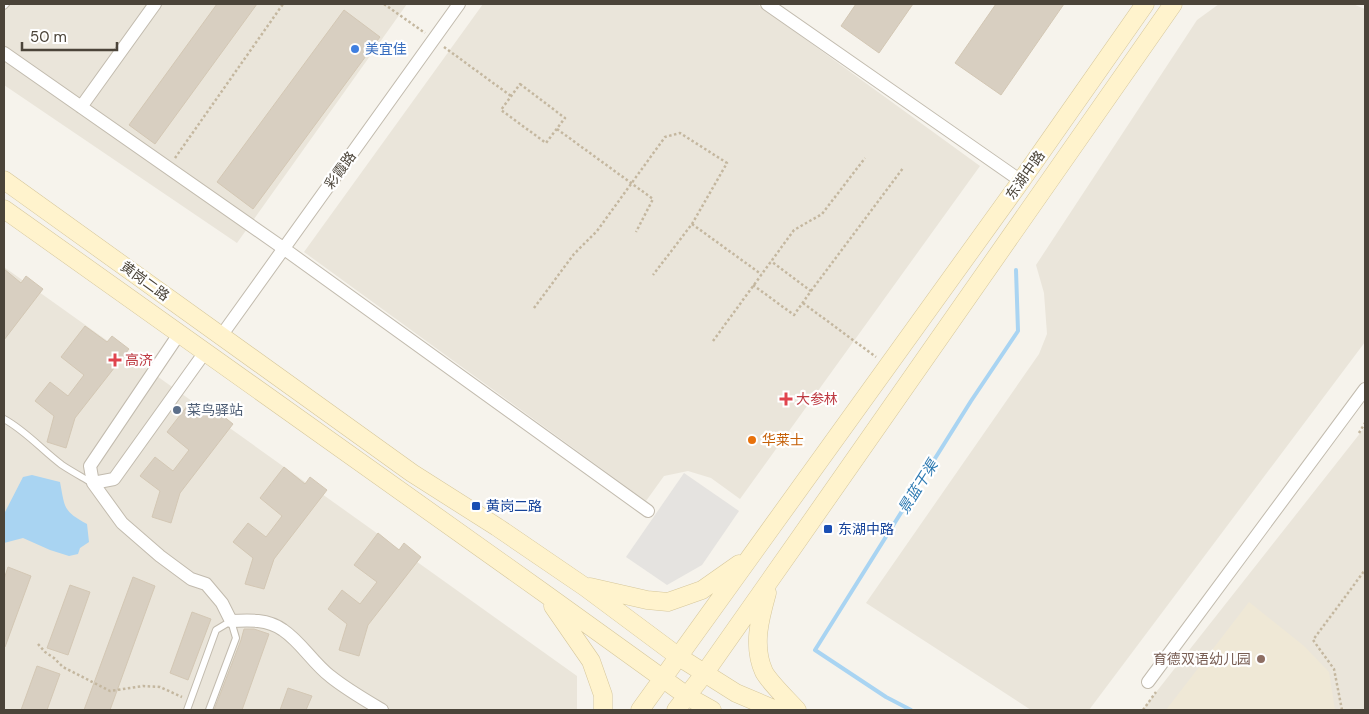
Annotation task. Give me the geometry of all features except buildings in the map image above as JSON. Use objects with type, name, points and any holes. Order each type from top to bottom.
[{"type":"main road","name":"东湖中路","points":[[640,710],[1021,181],[1144,4]]},
{"type":"main road","name":"东湖中路","points":[[681,703],[704,674],[772,578],[1173,4]]},
{"type":"main road","name":"黄岗二路","points":[[4,180],[412,473],[585,586],[679,657],[736,693],[776,710]]},
{"type":"main road","name":"黄岗二路","points":[[4,210],[663,679],[681,703],[712,710]]},
{"type":"main road","points":[[771,530],[794,546]]},
{"type":"main road","points":[[585,586],[647,600],[668,602],[702,590],[754,553]]},
{"type":"main road","points":[[772,578],[761,615],[758,635],[759,656],[765,673],[797,710]]},
{"type":"main road","points":[[544,593],[591,661],[603,695],[603,710]]},
{"type":"street","points":[[81,107],[155,4]]},
{"type":"street","name":"彩霞路","points":[[221,336],[459,4]]},
{"type":"street","points":[[767,4],[1021,181]]},
{"type":"street","points":[[4,53],[283,248],[648,511]]},
{"type":"street","points":[[179,334],[90,466],[93,483],[122,523],[160,556],[191,579],[206,584],[222,603],[231,621],[265,622],[283,629],[330,677],[382,710]]},
{"type":"street","points":[[93,483],[114,479],[205,352]]},
{"type":"street","points":[[1148,682],[1365,389]]},
{"type":"lane","points":[[4,419],[14,424],[62,465],[93,483]]},
{"type":"lane","points":[[187,710],[216,630],[231,621],[236,638],[210,710]]},
{"type":"path","points":[[168,168],[283,4]]},
{"type":"path","points":[[384,4],[511,96]]},
{"type":"path","points":[[520,84],[565,118],[546,143],[501,110],[511,96],[520,84]]},
{"type":"path","points":[[557,129],[653,200],[636,232]]},
{"type":"path","points":[[534,308],[574,254],[597,231],[666,137],[680,133],[727,163],[692,224],[653,275]]},
{"type":"path","points":[[713,341],[794,230],[822,214],[865,158]]},
{"type":"path","points":[[753,286],[794,315],[903,168]]},
{"type":"path","points":[[692,224],[761,274]]},
{"type":"path","points":[[770,261],[812,291]]},
{"type":"path","points":[[803,303],[888,366]]},
{"type":"path","points":[[1359,433],[1365,423]]},
{"type":"path","points":[[1342,710],[1334,670],[1313,640],[1365,570]]},
{"type":"path","points":[[38,644],[63,668],[110,691],[144,686],[160,687],[190,701]]},
{"type":"shaded area","points":[[4,4],[407,4],[237,243],[4,85]]},
{"type":"shaded area","points":[[483,4],[757,4],[980,166],[740,499],[711,478],[688,471],[664,476],[646,501],[304,252]]},
{"type":"shaded area","points":[[1219,4],[1353,4],[1365,9],[1365,342],[1089,710],[1031,710],[866,603],[1039,354],[1047,334],[1044,293],[1036,265],[1197,20]]},
{"type":"shaded area","points":[[4,267],[577,676],[577,710],[4,710]]},
{"type":"shaded area","points":[[1365,427],[1365,710],[1142,710]]},
{"type":"shaded area","points":[[684,473],[739,511],[702,565],[667,585],[626,557]]},
{"type":"shaded area","name":"育德双语幼儿园","points":[[1249,602],[1304,646],[1329,672],[1335,710],[1166,710]]},
{"type":"water","points":[[32,475],[60,482],[66,508],[73,516],[87,524],[89,542],[80,548],[78,554],[69,556],[23,538],[4,543],[4,514],[23,477]]},
{"type":"waterway","name":"景蓝干渠","points":[[911,710],[886,697],[815,650],[971,401],[1018,331],[1016,270]]},
{"type":"place","name":"美宜佳","points":[[355,49]]},
{"type":"place","name":"高济","points":[[115,360]]},
{"type":"place","name":"大参林","points":[[786,399]]},
{"type":"place","name":"菜鸟驿站","points":[[177,410]]},
{"type":"place","name":"华莱士","points":[[752,440]]},
{"type":"place","name":"黄岗二路","points":[[476,506]]},
{"type":"place","name":"东湖中路","points":[[828,529]]},
{"type":"place","name":"育德双语幼儿园","points":[[1261,659]]}]
